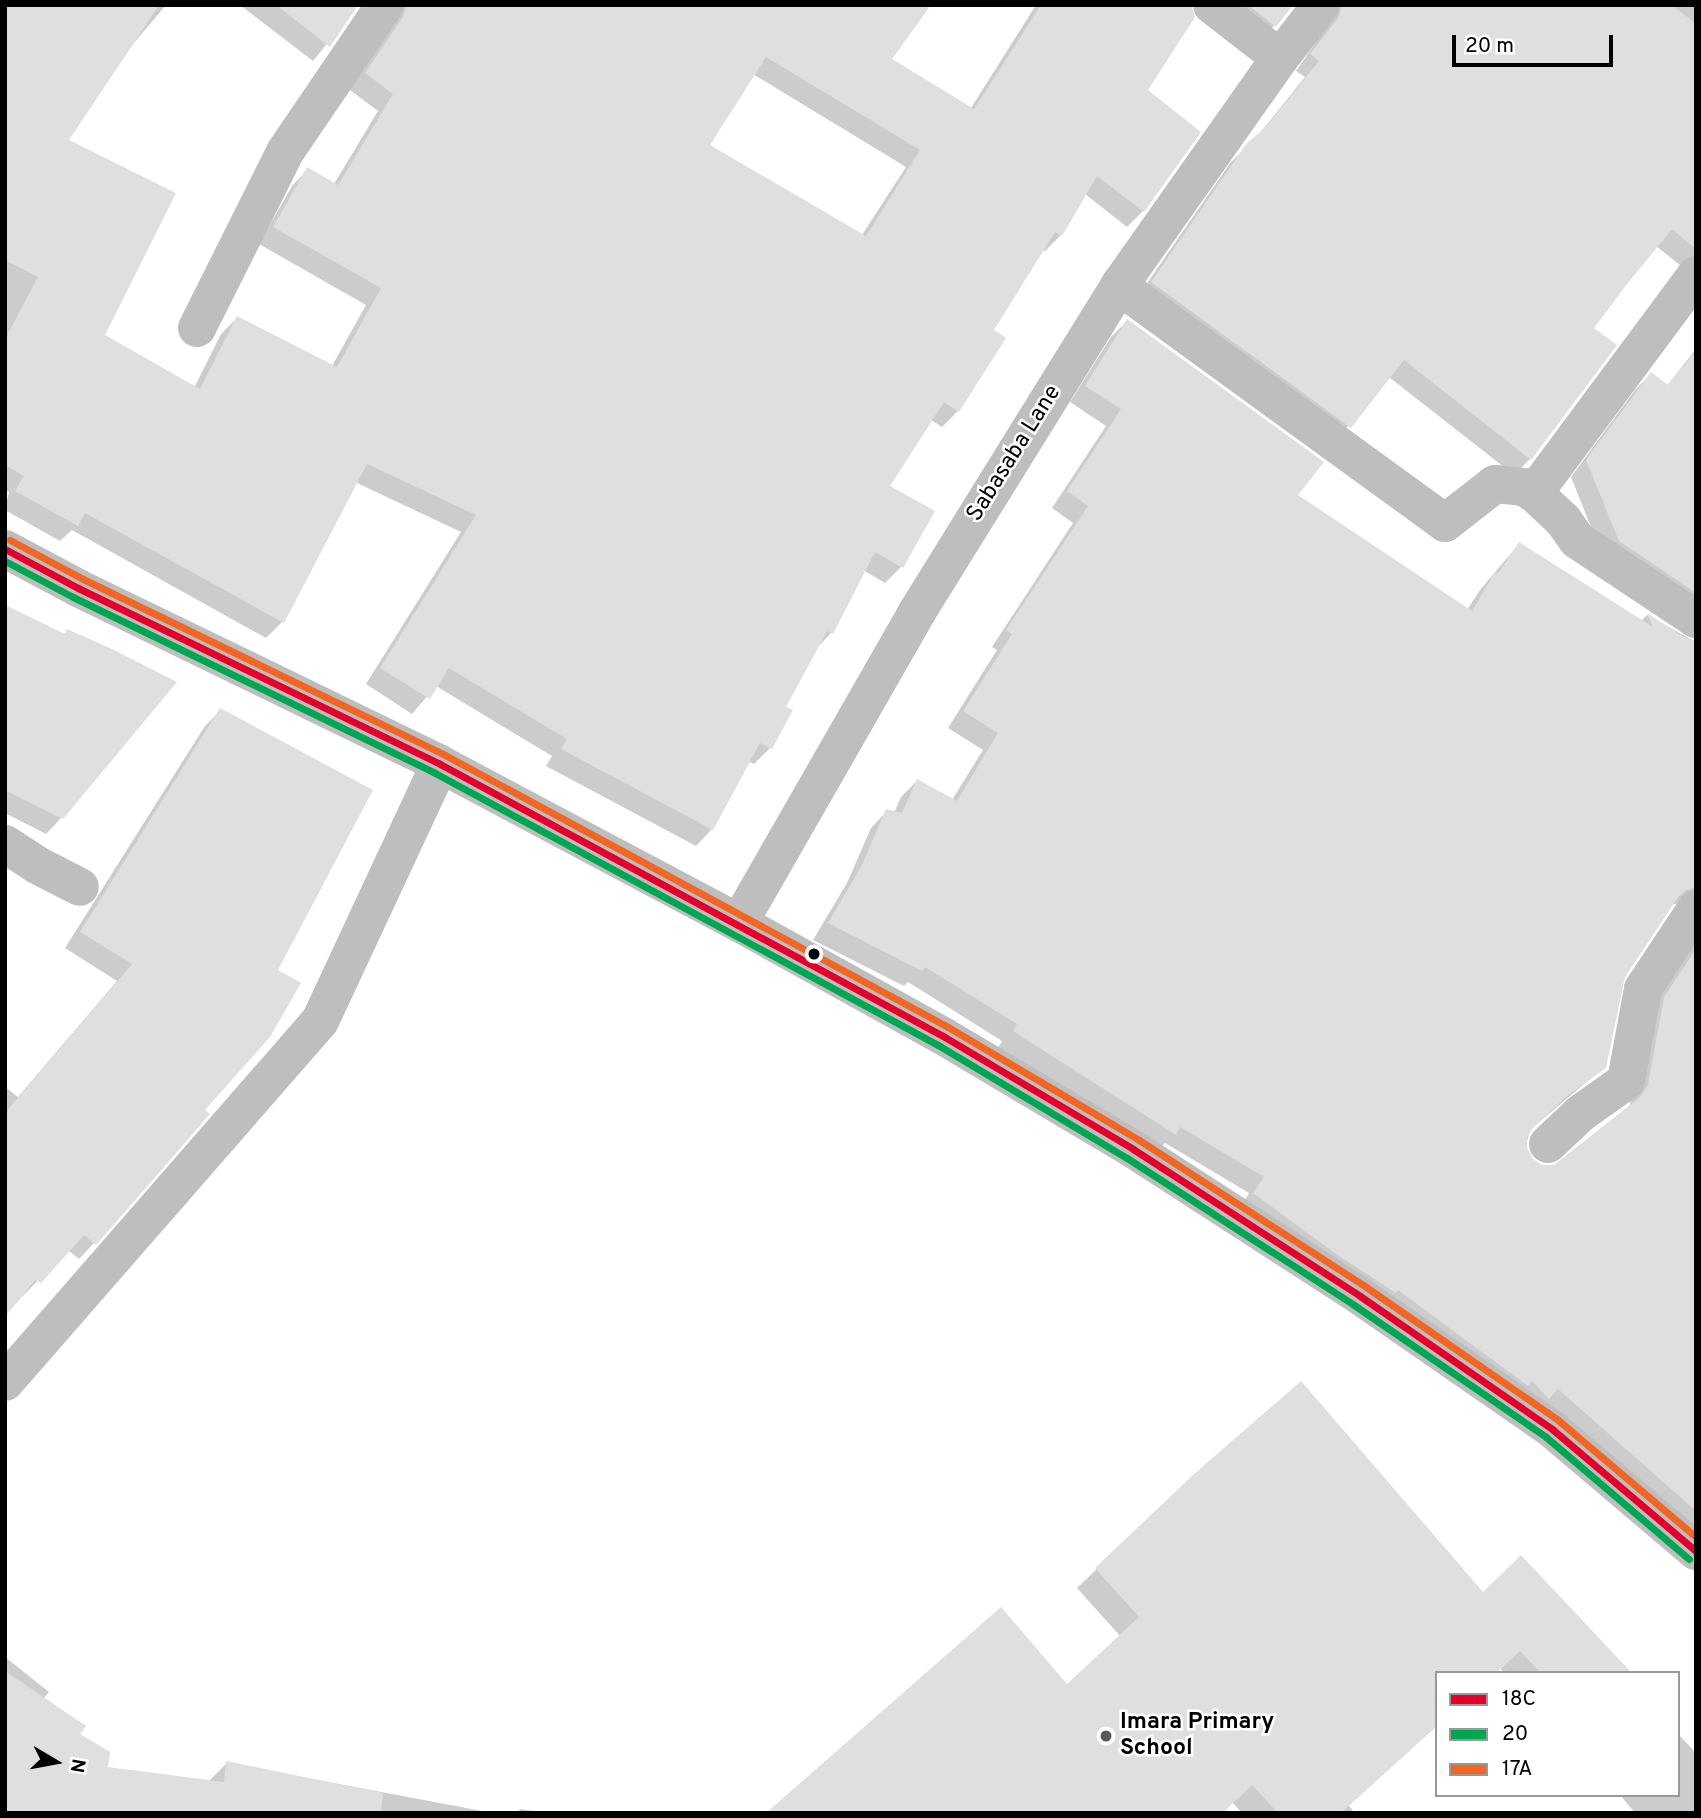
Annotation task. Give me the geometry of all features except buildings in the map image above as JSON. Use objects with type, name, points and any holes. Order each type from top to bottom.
[{"type":"street","points":[[197,328],[285,152],[385,5]]},
{"type":"street","points":[[1212,5],[1280,58]]},
{"type":"street","name":"Sabasaba Lane","points":[[739,923],[917,612],[1119,286],[1280,58],[1321,5]]},
{"type":"street","points":[[1534,493],[1696,275]]},
{"type":"street","points":[[1119,286],[1446,523],[1495,484],[1523,487],[1534,493],[1563,520],[1577,540],[1696,619]]},
{"type":"street","points":[[5,549],[78,588],[440,764],[739,923],[943,1036],[1122,1142],[1360,1296],[1552,1429],[1696,1551]]},
{"type":"street","points":[[5,1382],[320,1021],[440,764]]},
{"type":"street","points":[[5,844],[37,865],[80,887]]},
{"type":"street","points":[[1548,1144],[1581,1113],[1626,1081],[1643,989],[1696,909]]},
{"type":"transit line","name":"17A","points":[[10,540],[83,579],[445,755],[948,1027],[1139,1140],[1366,1287],[1558,1420],[1696,1537]]},
{"type":"transit line","name":"18C","points":[[5,549],[78,588],[440,764],[943,1036],[1133,1149],[1360,1296],[1552,1429],[1696,1551]]},
{"type":"transit line","name":"20","points":[[5,561],[73,597],[435,773],[938,1045],[1127,1158],[1354,1305],[1546,1437],[1689,1559]]},
{"type":"place","name":"Imara Primary School","points":[[1106,1736]]}]
